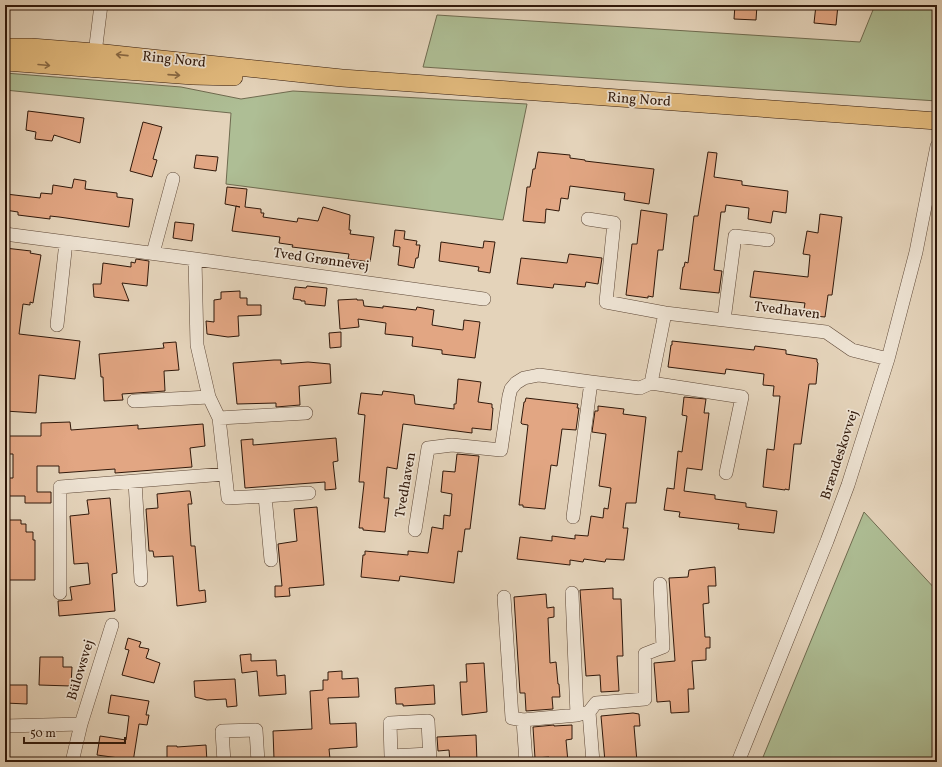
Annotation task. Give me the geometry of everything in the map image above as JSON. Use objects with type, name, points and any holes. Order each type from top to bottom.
[{"type":"main road","name":"Ring Nord","points":[[5,47],[31,47],[95,52],[342,78],[937,121]]},
{"type":"main road","name":"Ring Nord","points":[[5,62],[193,76],[342,78]]},
{"type":"street","points":[[93,69],[101,5]]},
{"type":"street","name":"Brændeskovvej","points":[[738,762],[848,485],[888,359],[916,252],[937,146]]},
{"type":"street","points":[[153,253],[173,179]]},
{"type":"street","name":"Tvedhaven","points":[[588,219],[614,222],[606,302],[665,313],[826,332],[852,350],[888,359]]},
{"type":"street","name":"Tved Grønnevej","points":[[5,234],[484,299]]},
{"type":"street","points":[[724,320],[735,236],[768,240]]},
{"type":"street","points":[[57,324],[66,242]]},
{"type":"street","points":[[195,259],[197,345],[209,397],[218,418],[228,498],[309,493]]},
{"type":"street","points":[[651,383],[665,313]]},
{"type":"street","name":"Tvedhaven","points":[[415,530],[428,448],[452,445],[501,450],[509,396],[512,389],[524,378],[539,375],[640,388],[651,383],[742,398],[726,473]]},
{"type":"street","points":[[573,517],[591,382]]},
{"type":"street","points":[[134,401],[209,397]]},
{"type":"street","points":[[218,418],[306,413]]},
{"type":"street","points":[[60,593],[60,487],[225,474]]},
{"type":"street","points":[[134,482],[141,580]]},
{"type":"street","points":[[265,496],[271,560]]},
{"type":"street","points":[[504,597],[512,718],[523,720],[583,714],[596,703],[645,699],[645,654],[663,647],[660,584]]},
{"type":"street","points":[[572,593],[583,714],[593,762]]},
{"type":"street","name":"Bülowsvej","points":[[72,762],[81,724],[112,625]]},
{"type":"street","points":[[523,720],[526,762]]},
{"type":"street","points":[[5,726],[81,724]]},
{"type":"street","points":[[224,762],[222,731],[256,730],[258,762]]},
{"type":"green space","points":[[875,5],[937,5],[937,101],[423,67],[437,15],[860,42]]},
{"type":"green space","points":[[5,73],[181,87],[241,99],[293,91],[527,104],[503,220],[226,184],[231,113],[5,90]]},
{"type":"green space","points":[[864,512],[937,591],[937,762],[761,762]]},
{"type":"building","points":[[735,5],[757,5],[756,20],[734,19]]},
{"type":"building","points":[[816,5],[838,5],[836,25],[814,23]]},
{"type":"building","points":[[28,111],[84,118],[80,143],[54,135],[52,141],[35,139],[36,132],[26,130]]},
{"type":"building","points":[[143,122],[162,127],[153,159],[157,160],[152,177],[130,171]]},
{"type":"building","points":[[538,152],[570,155],[570,158],[585,161],[654,169],[649,204],[624,200],[625,193],[570,186],[568,199],[561,198],[559,211],[546,209],[545,223],[523,221],[527,187],[530,187]]},
{"type":"building","points":[[708,152],[717,153],[714,177],[742,181],[742,185],[788,191],[786,213],[773,211],[771,223],[748,219],[749,208],[726,205],[725,212],[721,212],[714,270],[722,271],[719,293],[680,289],[683,267],[685,262],[688,263],[694,216],[698,216]]},
{"type":"building","points":[[196,155],[218,157],[216,171],[194,168]]},
{"type":"building","points":[[74,179],[86,181],[85,189],[117,193],[117,197],[133,199],[129,227],[50,216],[50,219],[18,215],[18,212],[5,210],[6,194],[40,198],[41,193],[52,194],[53,185],[72,188]]},
{"type":"building","points":[[227,187],[247,189],[245,207],[261,209],[261,213],[264,213],[263,217],[297,222],[298,218],[318,221],[323,207],[350,215],[350,234],[374,237],[370,262],[348,259],[349,254],[292,247],[293,245],[279,243],[280,237],[232,231],[236,206],[225,204]]},
{"type":"building","points":[[641,210],[667,214],[663,250],[658,250],[653,297],[648,296],[648,298],[626,295],[632,244],[637,244]]},
{"type":"building","points":[[820,214],[842,217],[832,295],[828,295],[825,317],[803,315],[805,303],[750,297],[754,271],[808,277],[810,255],[803,254],[807,231],[818,233]]},
{"type":"building","points":[[175,222],[194,224],[192,241],[173,238]]},
{"type":"building","points":[[395,230],[405,231],[404,239],[417,241],[416,245],[420,245],[418,258],[416,258],[414,268],[398,265],[400,247],[393,246]]},
{"type":"building","points":[[484,241],[495,242],[490,273],[478,271],[479,267],[439,261],[441,242],[483,248]]},
{"type":"building","points":[[5,248],[31,251],[30,253],[41,255],[33,303],[30,302],[30,305],[23,304],[19,334],[80,341],[75,379],[39,375],[36,413],[5,411]]},
{"type":"building","points":[[569,254],[602,258],[598,284],[586,282],[585,287],[554,284],[553,288],[517,284],[521,258],[567,263]]},
{"type":"building","points":[[136,259],[149,261],[147,286],[122,283],[129,301],[94,297],[93,284],[101,284],[103,263],[131,267],[131,262],[135,263]]},
{"type":"building","points":[[307,286],[327,288],[325,306],[305,304],[305,301],[293,299],[295,287],[306,288]]},
{"type":"building","points":[[240,291],[240,298],[247,298],[247,305],[261,305],[261,315],[238,316],[239,336],[228,337],[207,334],[206,321],[214,322],[214,300],[221,299],[221,292]]},
{"type":"building","points":[[338,300],[363,300],[364,306],[383,308],[383,306],[416,310],[417,307],[434,310],[432,325],[463,330],[464,320],[480,322],[475,358],[442,354],[442,350],[412,346],[413,337],[385,334],[386,323],[358,319],[359,327],[340,329]]},
{"type":"building","points":[[341,332],[341,347],[330,348],[329,333]]},
{"type":"building","points":[[672,341],[754,350],[755,346],[786,350],[786,354],[817,359],[816,384],[809,384],[801,444],[794,444],[789,490],[763,487],[767,449],[774,450],[780,396],[773,396],[774,386],[763,385],[764,374],[726,369],[725,374],[668,367]]},
{"type":"building","points":[[176,342],[179,370],[164,371],[165,391],[122,394],[123,400],[104,401],[103,377],[101,377],[99,354],[164,348],[163,343]]},
{"type":"building","points":[[281,360],[281,364],[308,362],[330,364],[331,383],[299,386],[300,405],[276,407],[276,403],[237,404],[233,363]]},
{"type":"building","points":[[458,379],[481,382],[478,402],[492,404],[491,430],[472,428],[472,433],[403,424],[397,469],[387,467],[384,498],[389,498],[385,532],[363,530],[363,528],[359,528],[364,484],[364,482],[359,482],[365,415],[358,414],[361,393],[382,395],[383,391],[414,395],[415,404],[454,409],[454,404],[456,404]]},
{"type":"building","points":[[684,397],[706,399],[704,413],[709,413],[702,470],[687,468],[684,491],[715,495],[715,499],[746,503],[746,507],[777,511],[774,533],[738,529],[739,524],[679,517],[680,512],[664,510],[667,488],[674,489],[678,451],[682,452],[687,416],[682,415]]},
{"type":"building","points":[[526,398],[578,404],[577,408],[579,408],[576,430],[562,429],[557,466],[551,465],[545,509],[523,507],[523,505],[519,505],[528,425],[521,423]]},
{"type":"building","points":[[598,406],[624,409],[623,414],[646,417],[636,503],[626,503],[623,528],[628,528],[624,560],[606,559],[605,562],[584,559],[583,562],[570,560],[570,565],[517,559],[520,537],[552,541],[552,536],[575,539],[575,535],[588,536],[591,516],[603,518],[604,508],[608,509],[611,488],[599,486],[606,434],[592,432],[595,411],[598,411]]},
{"type":"building","points":[[70,422],[71,430],[138,425],[138,429],[203,424],[205,446],[190,448],[192,467],[115,473],[115,469],[59,473],[59,466],[37,466],[37,492],[51,492],[51,503],[25,503],[25,496],[5,496],[5,478],[13,478],[13,454],[5,454],[5,436],[41,436],[41,423]]},
{"type":"building","points":[[336,438],[338,461],[333,462],[336,489],[325,490],[325,482],[245,488],[241,440],[253,439],[253,445]]},
{"type":"building","points":[[457,454],[479,456],[470,529],[465,529],[462,552],[458,551],[454,583],[400,576],[399,581],[361,577],[363,555],[365,555],[365,551],[408,555],[408,551],[428,553],[432,527],[443,529],[444,515],[450,516],[452,494],[441,492],[443,471],[455,472]]},
{"type":"building","points":[[190,491],[192,504],[188,504],[191,546],[195,546],[199,591],[205,590],[206,602],[177,606],[173,556],[154,557],[153,551],[149,551],[146,509],[158,508],[157,494]]},
{"type":"building","points":[[110,498],[117,573],[112,574],[115,611],[59,616],[58,601],[72,600],[70,587],[90,584],[88,563],[74,564],[70,516],[89,514],[87,500]]},
{"type":"building","points":[[317,507],[324,585],[289,588],[290,596],[275,597],[275,586],[282,586],[278,544],[297,541],[294,509]]},
{"type":"building","points":[[5,520],[21,520],[21,524],[26,524],[26,532],[33,532],[33,540],[35,540],[35,580],[6,580],[7,538],[5,538]]},
{"type":"building","points":[[715,567],[716,586],[708,586],[709,603],[703,604],[705,637],[710,637],[710,648],[706,648],[706,660],[692,661],[694,689],[688,689],[689,712],[671,713],[670,701],[657,702],[654,663],[675,661],[669,578],[688,577],[689,570]]},
{"type":"building","points":[[613,588],[613,599],[621,599],[623,656],[617,656],[619,691],[601,692],[600,675],[586,676],[580,590]]},
{"type":"building","points":[[546,594],[547,608],[554,607],[554,617],[548,618],[550,663],[556,662],[560,697],[552,697],[553,709],[526,711],[525,693],[520,693],[514,597]]},
{"type":"building","points":[[128,638],[141,642],[139,647],[149,649],[146,658],[160,663],[154,683],[122,675],[129,650],[125,649]]},
{"type":"building","points":[[251,654],[251,661],[276,660],[277,676],[285,675],[286,694],[259,696],[257,671],[242,673],[240,655]]},
{"type":"building","points":[[40,657],[63,657],[63,667],[72,667],[71,686],[39,685]]},
{"type":"building","points":[[484,663],[487,712],[462,715],[460,682],[467,682],[466,664]]},
{"type":"building","points":[[342,671],[342,679],[358,678],[359,697],[328,698],[330,724],[356,723],[357,747],[329,749],[330,759],[312,760],[313,762],[289,762],[289,758],[274,759],[273,731],[312,729],[310,691],[323,690],[323,680],[328,680],[328,672]]},
{"type":"building","points":[[235,679],[237,706],[227,707],[226,699],[207,700],[195,697],[194,681]]},
{"type":"building","points":[[5,685],[27,685],[27,704],[5,703]]},
{"type":"building","points":[[434,685],[435,704],[403,706],[403,704],[396,704],[395,688]]},
{"type":"building","points":[[111,695],[149,701],[146,715],[149,715],[147,725],[139,724],[133,762],[119,762],[119,758],[97,755],[100,736],[126,740],[129,716],[108,713]]},
{"type":"building","points":[[633,713],[639,714],[640,726],[634,726],[637,762],[605,762],[601,716]]},
{"type":"building","points":[[572,725],[572,739],[566,740],[568,762],[549,762],[549,757],[535,758],[533,727]]},
{"type":"building","points":[[476,735],[477,762],[450,762],[449,750],[438,751],[437,737]]},
{"type":"building","points":[[206,745],[207,762],[167,762],[167,746],[177,747]]}]
